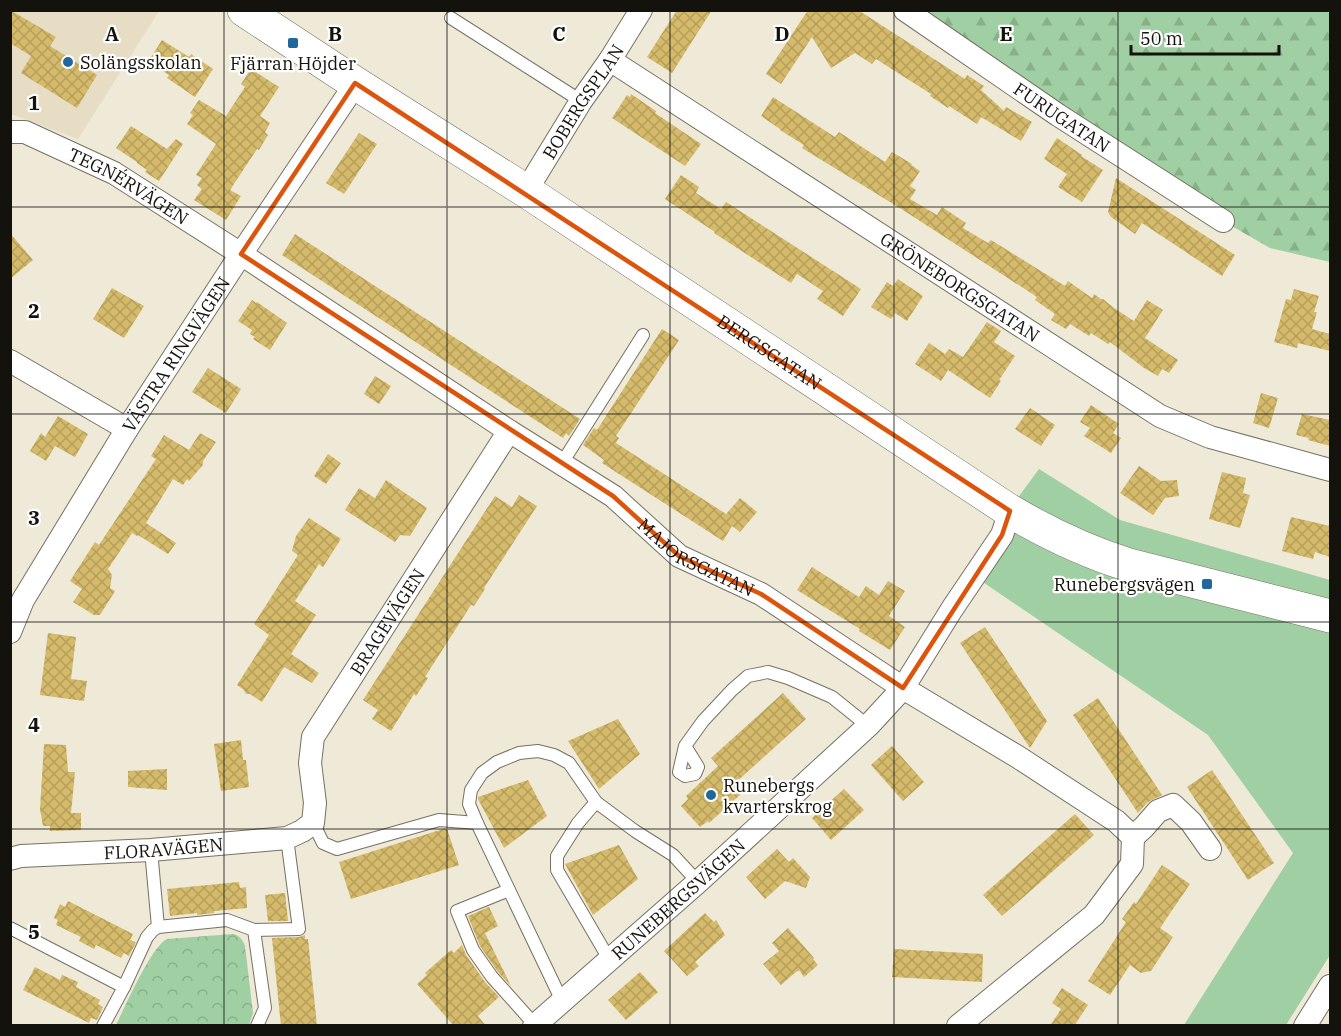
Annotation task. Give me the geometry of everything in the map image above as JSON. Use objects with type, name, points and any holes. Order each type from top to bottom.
[{"type":"street","name":"BERGSGATAN","points":[[244,10],[526,191],[1010,512],[1044,531],[1105,558],[1330,616]]},
{"type":"street","name":"FURUGATAN","points":[[905,10],[1058,115],[1223,221]]},
{"type":"street","name":"BOBERGSPLAN","points":[[526,191],[580,101],[610,60],[635,14]]},
{"type":"street","name":"GRÖNEBORGSGATAN","points":[[610,60],[1160,416],[1210,437],[1330,470]]},
{"type":"street","name":"VÄSTRA RINGVÄGEN","points":[[10,632],[23,600],[127,429],[355,83]]},
{"type":"street","name":"TEGNÉRVÄGEN","points":[[10,132],[25,132],[114,173],[241,254]]},
{"type":"street","name":"MAJORSGATAN","points":[[241,254],[509,431],[613,495],[679,556],[761,594],[903,688],[1018,757],[1116,821],[1133,837]]},
{"type":"street","points":[[10,361],[127,429]]},
{"type":"street","name":"BRAGEVÄGEN","points":[[314,823],[315,803],[310,763],[313,737],[509,431]]},
{"type":"street","name":"RUNEBERGSVÄGEN","points":[[535,1025],[698,882],[868,726],[903,688],[1002,535],[1010,512]]},
{"type":"street","points":[[961,1025],[1094,915],[1132,864],[1133,837],[1158,812],[1173,805],[1191,822],[1210,849]]},
{"type":"street","name":"FLORAVÄGEN","points":[[10,859],[21,856],[151,850],[286,838],[314,823]]},
{"type":"street","points":[[1305,1026],[1330,986]]},
{"type":"lane","points":[[451,18],[580,101]]},
{"type":"lane","points":[[562,463],[643,335]]},
{"type":"lane","points":[[685,746],[703,721],[740,683],[748,676],[768,672],[832,697],[868,726]]},
{"type":"lane","points":[[562,1001],[470,804],[471,790],[482,773],[497,762],[519,753],[538,751],[554,754],[569,764],[596,802],[673,855],[698,882]]},
{"type":"lane","points":[[596,802],[578,823],[557,856],[557,870],[609,959]]},
{"type":"lane","points":[[314,823],[323,843],[337,849],[439,820],[477,823]]},
{"type":"lane","points":[[103,1026],[147,937],[158,927],[227,920],[254,930],[299,929],[286,838]]},
{"type":"lane","points":[[151,850],[158,927]]},
{"type":"lane","points":[[509,890],[458,911],[473,950],[492,976],[535,1025]]},
{"type":"lane","points":[[10,928],[124,987]]},
{"type":"lane","points":[[254,930],[265,1008],[257,1026]]},
{"type":"highlighted area","points":[[355,83],[1010,511],[1002,535],[903,688],[761,594],[679,556],[613,496],[241,254]]},
{"type":"shaded area","name":"Solängsskolan","points":[[10,11],[159,11],[78,139],[11,114]]},
{"type":"green space","points":[[906,11],[1330,11],[1330,262],[1270,248],[1223,221]]},
{"type":"green space","points":[[1039,469],[1120,520],[1330,580],[1330,955],[1286,1025],[1184,1025],[1293,853],[1208,735],[974,576],[991,534]]},
{"type":"green space","points":[[233,934],[240,938],[245,946],[253,1013],[249,1025],[116,1025],[146,965],[167,939]]},
{"type":"building","points":[[10,10],[56,37],[50,46],[97,75],[77,108],[21,73],[31,56],[10,43]]},
{"type":"building","points":[[677,10],[712,10],[672,73],[647,57]]},
{"type":"building","points":[[808,10],[858,10],[965,79],[967,75],[984,86],[981,90],[1004,111],[1006,107],[1032,122],[1021,141],[981,117],[977,124],[949,106],[948,108],[930,96],[931,94],[876,59],[872,64],[855,53],[831,68],[812,37],[781,84],[766,74]]},
{"type":"building","points":[[162,40],[189,57],[191,54],[213,69],[195,97],[167,78],[169,75],[148,62]]},
{"type":"building","points":[[251,69],[279,87],[260,116],[270,123],[265,132],[268,135],[230,190],[241,196],[226,220],[194,200],[202,189],[197,185],[202,178],[196,175],[216,144],[187,124],[193,115],[190,113],[199,100],[226,116],[245,87],[241,84]]},
{"type":"building","points":[[631,94],[701,144],[685,166],[612,118],[627,95],[630,97]]},
{"type":"building","points":[[773,97],[835,137],[839,132],[885,162],[892,152],[912,164],[920,171],[910,186],[916,190],[910,199],[937,215],[942,207],[966,223],[963,228],[988,243],[991,240],[1065,286],[1068,281],[1092,298],[1094,294],[1134,321],[1147,300],[1163,310],[1145,338],[1178,360],[1169,373],[1162,369],[1158,376],[1110,342],[1108,344],[1091,333],[1089,336],[1070,324],[1066,329],[1051,320],[1055,314],[1035,300],[1037,297],[802,148],[804,145],[761,116]]},
{"type":"building","points":[[131,126],[167,149],[176,139],[183,144],[159,181],[116,148]]},
{"type":"building","points":[[359,133],[377,144],[344,194],[326,183]]},
{"type":"building","points":[[1057,138],[1103,170],[1082,202],[1058,187],[1067,174],[1044,159]]},
{"type":"building","points":[[681,175],[699,187],[696,193],[721,209],[726,202],[861,289],[843,316],[817,299],[823,291],[797,274],[791,283],[665,199]]},
{"type":"building","points":[[1116,178],[1235,255],[1222,276],[1142,223],[1135,234],[1111,217],[1108,212]]},
{"type":"building","points":[[10,233],[33,260],[10,279]]},
{"type":"building","points":[[295,234],[580,419],[569,436],[566,433],[563,438],[282,255]]},
{"type":"building","points":[[898,279],[923,296],[907,321],[895,313],[891,319],[871,307],[887,282],[893,286]]},
{"type":"building","points":[[112,288],[144,306],[124,338],[93,319]]},
{"type":"building","points":[[1294,289],[1319,296],[1312,329],[1330,334],[1330,351],[1298,343],[1297,348],[1274,342],[1286,299],[1291,300]]},
{"type":"building","points":[[252,300],[287,323],[270,350],[253,339],[255,337],[250,334],[252,330],[238,321]]},
{"type":"building","points":[[987,322],[1001,331],[994,342],[1015,356],[990,398],[948,370],[941,381],[915,364],[929,343],[945,354],[949,349],[963,357]]},
{"type":"building","points":[[662,329],[679,340],[616,436],[619,438],[616,443],[726,514],[740,498],[757,512],[740,532],[732,526],[723,541],[602,463],[604,460],[583,445],[594,428],[597,430]]},
{"type":"building","points":[[208,368],[241,389],[226,413],[192,392]]},
{"type":"building","points":[[375,376],[391,386],[379,404],[364,394]]},
{"type":"building","points":[[1261,393],[1278,398],[1269,428],[1253,423]]},
{"type":"building","points":[[1091,405],[1119,424],[1113,433],[1121,438],[1111,453],[1084,436],[1090,428],[1080,422]]},
{"type":"building","points":[[1030,408],[1055,425],[1041,446],[1015,429]]},
{"type":"building","points":[[1302,414],[1330,420],[1330,446],[1296,435]]},
{"type":"building","points":[[58,416],[88,434],[75,457],[55,446],[46,461],[30,451],[41,433],[45,437]]},
{"type":"building","points":[[200,433],[216,442],[203,461],[203,465],[183,485],[173,479],[146,523],[176,543],[168,554],[132,533],[108,569],[112,575],[110,588],[115,591],[100,615],[94,615],[73,602],[82,589],[70,581],[95,542],[99,545],[156,459],[151,456],[164,435],[189,450]]},
{"type":"building","points":[[328,454],[341,463],[326,484],[314,476]]},
{"type":"building","points":[[1139,466],[1161,481],[1177,480],[1179,496],[1165,498],[1153,515],[1120,493]]},
{"type":"building","points":[[1222,472],[1246,478],[1243,493],[1250,495],[1240,528],[1209,519]]},
{"type":"building","points":[[386,480],[427,508],[410,536],[400,535],[395,542],[345,510],[359,488],[375,498]]},
{"type":"building","points":[[519,495],[537,506],[474,606],[471,605],[425,677],[428,678],[416,696],[414,694],[391,731],[372,719],[378,710],[363,700],[495,496],[512,507]]},
{"type":"building","points":[[1291,517],[1330,526],[1330,557],[1315,552],[1313,559],[1282,551]]},
{"type":"building","points":[[309,518],[341,539],[323,567],[319,564],[295,601],[316,615],[291,654],[319,673],[312,683],[284,667],[262,702],[246,694],[237,685],[269,635],[254,624],[298,555],[292,551],[296,536]]},
{"type":"building","points":[[812,567],[859,597],[866,586],[879,595],[888,581],[905,591],[889,616],[905,627],[890,650],[797,590]]},
{"type":"building","points":[[985,627],[1047,721],[1030,748],[960,643]]},
{"type":"building","points":[[48,633],[76,637],[71,679],[87,681],[84,701],[40,695]]},
{"type":"building","points":[[783,693],[806,719],[734,784],[742,793],[709,823],[708,821],[700,827],[681,806],[688,799],[686,796],[718,766],[711,758]]},
{"type":"building","points":[[1098,698],[1162,795],[1148,802],[1138,813],[1073,715]]},
{"type":"building","points":[[618,719],[640,754],[599,789],[568,741]]},
{"type":"building","points":[[241,740],[249,787],[221,791],[214,744]]},
{"type":"building","points":[[44,744],[66,745],[68,772],[75,772],[71,813],[81,813],[81,830],[50,831],[50,826],[43,826],[40,809]]},
{"type":"building","points":[[892,746],[924,782],[903,801],[871,765]]},
{"type":"building","points":[[167,769],[167,790],[128,787],[128,771]]},
{"type":"building","points":[[1212,770],[1274,863],[1248,880],[1187,787]]},
{"type":"building","points":[[528,780],[547,816],[504,848],[478,797]]},
{"type":"building","points":[[844,789],[864,810],[831,840],[812,818]]},
{"type":"building","points":[[1075,814],[1094,835],[1002,916],[983,895]]},
{"type":"building","points":[[447,829],[459,865],[351,899],[339,862]]},
{"type":"building","points":[[619,845],[638,879],[593,915],[565,864]]},
{"type":"building","points":[[777,849],[789,862],[793,858],[810,877],[806,888],[785,881],[765,899],[746,877]]},
{"type":"building","points":[[1162,865],[1190,884],[1160,928],[1173,937],[1151,971],[1141,973],[1130,965],[1110,995],[1088,981],[1126,922],[1122,919],[1134,902],[1136,904]]},
{"type":"building","points":[[239,882],[240,888],[246,887],[247,908],[170,916],[167,889]]},
{"type":"building","points":[[285,893],[288,921],[268,921],[265,895]]},
{"type":"building","points":[[68,901],[133,934],[130,940],[136,942],[129,956],[124,953],[121,958],[96,945],[94,949],[79,941],[81,937],[56,925],[58,920],[54,918],[60,904],[65,907]]},
{"type":"building","points":[[489,907],[498,926],[485,933],[511,986],[480,946],[468,916]]},
{"type":"building","points":[[705,913],[714,922],[716,920],[725,935],[695,962],[699,966],[687,976],[664,951]]},
{"type":"building","points":[[788,928],[818,965],[804,977],[799,970],[797,971],[781,985],[763,964],[779,951],[772,943]]},
{"type":"building","points":[[305,935],[305,939],[308,939],[317,1026],[281,1026],[272,938]]},
{"type":"building","points":[[462,945],[466,955],[485,982],[499,997],[478,1016],[486,1026],[454,1026],[417,984],[427,975],[425,973],[451,950],[454,953]]},
{"type":"building","points":[[894,949],[983,954],[982,982],[892,977]]},
{"type":"building","points":[[35,967],[60,980],[62,975],[78,982],[76,987],[100,1000],[98,1004],[103,1007],[97,1020],[91,1018],[89,1023],[23,990]]},
{"type":"building","points":[[640,972],[658,992],[626,1020],[608,1000]]},
{"type":"building","points":[[1062,988],[1088,1005],[1074,1026],[1050,1026],[1061,1009],[1052,1003]]},
{"type":"place","name":"Fjärran Höjder","points":[[293,43]]},
{"type":"place","name":"Solängsskolan","points":[[68,62]]},
{"type":"place","name":"Runebergsvägen","points":[[1207,584]]},
{"type":"place","name":"Runebergs kvarterskrog","points":[[711,795]]}]
